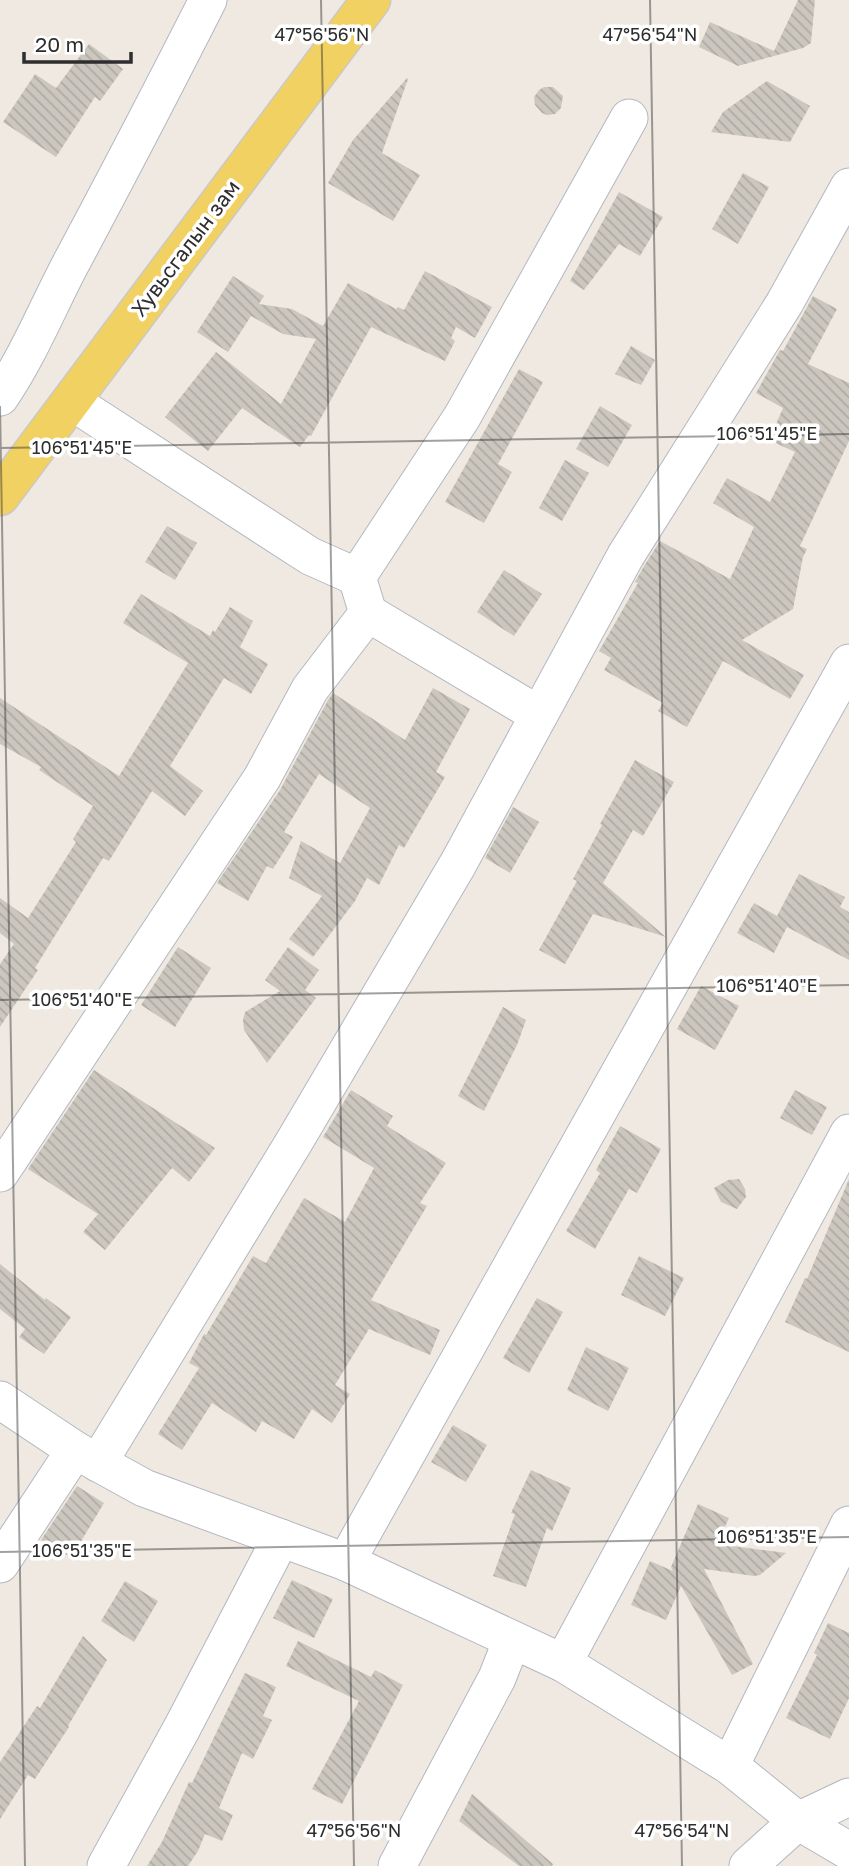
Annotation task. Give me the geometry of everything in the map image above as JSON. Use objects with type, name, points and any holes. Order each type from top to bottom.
[{"type":"main road","name":"Хувьсгалын зам","points":[[0,496],[371,0]]},
{"type":"street","points":[[0,397],[20,368],[46,312],[208,0]]},
{"type":"street","points":[[357,577],[462,417],[629,118]]},
{"type":"street","points":[[0,1564],[87,1456],[301,1131],[458,864],[626,555],[784,304],[849,187]]},
{"type":"street","points":[[71,401],[310,556],[357,577],[368,613],[539,715]]},
{"type":"street","points":[[0,1173],[262,778],[310,689],[368,613]]},
{"type":"street","points":[[346,1562],[849,663]]},
{"type":"street","points":[[563,1663],[849,1133]]},
{"type":"street","points":[[0,1400],[87,1456],[145,1488],[346,1562],[563,1663],[730,1766],[798,1821],[849,1852]]},
{"type":"street","points":[[730,1766],[849,1525]]},
{"type":"street","points":[[106,1866],[281,1538]]},
{"type":"street","points":[[397,1866],[497,1678],[512,1640]]},
{"type":"street","points":[[748,1866],[798,1821],[849,1797]]},
{"type":"building","points":[[798,0],[815,0],[811,43],[803,48],[738,66],[699,47],[710,22],[774,51]]},
{"type":"building","points":[[89,44],[123,69],[100,101],[95,97],[56,157],[3,122],[35,74],[56,88]]},
{"type":"building","points":[[407,78],[382,153],[420,175],[393,221],[328,183],[353,140]]},
{"type":"building","points":[[767,81],[810,106],[790,142],[711,132],[723,112]]},
{"type":"building","points":[[544,87],[553,87],[563,96],[561,108],[555,114],[542,113],[535,105],[534,97]]},
{"type":"building","points":[[743,173],[769,187],[738,244],[712,229]]},
{"type":"building","points":[[619,192],[663,217],[640,256],[619,244],[584,290],[570,281]]},
{"type":"building","points":[[425,271],[492,307],[475,338],[456,327],[451,338],[455,341],[445,361],[371,327],[311,436],[309,435],[300,447],[242,408],[208,451],[165,417],[216,352],[281,404],[316,339],[283,334],[251,316],[228,352],[197,332],[233,276],[264,296],[259,304],[292,309],[323,326],[348,283],[396,309],[398,307],[404,310]]},
{"type":"building","points":[[813,296],[837,309],[808,364],[849,383],[849,441],[800,546],[807,549],[793,609],[742,640],[804,675],[790,699],[723,661],[687,727],[658,711],[663,703],[604,670],[611,658],[599,651],[660,541],[730,579],[754,527],[713,503],[727,478],[770,502],[795,452],[769,440],[783,408],[756,393]]},
{"type":"building","points":[[631,346],[655,360],[641,385],[615,374]]},
{"type":"building","points":[[519,369],[543,382],[498,464],[512,472],[484,523],[445,502]]},
{"type":"building","points":[[600,406],[632,425],[608,467],[576,449]]},
{"type":"building","points":[[565,460],[589,473],[562,521],[539,508]]},
{"type":"building","points":[[167,526],[197,543],[175,580],[145,562]]},
{"type":"building","points":[[504,570],[542,594],[514,636],[477,612]]},
{"type":"building","points":[[141,594],[210,636],[230,607],[253,621],[240,647],[268,664],[251,694],[224,678],[170,766],[203,791],[185,816],[152,791],[109,861],[103,858],[35,968],[38,970],[0,1027],[0,964],[14,944],[0,933],[0,898],[28,918],[76,842],[73,839],[93,806],[39,770],[41,767],[0,744],[0,698],[119,776],[188,663],[123,623]]},
{"type":"building","points":[[433,688],[470,709],[436,772],[445,777],[404,848],[399,845],[379,885],[367,878],[355,901],[313,957],[289,939],[322,896],[289,878],[301,841],[340,863],[370,808],[319,774],[284,832],[293,837],[273,869],[267,866],[248,901],[217,883],[280,790],[333,693],[405,740]]},
{"type":"building","points":[[635,760],[674,782],[643,836],[633,830],[603,883],[666,937],[593,914],[565,964],[539,950],[577,881],[573,879]]},
{"type":"building","points":[[513,807],[539,822],[510,873],[485,858]]},
{"type":"building","points":[[799,874],[845,897],[840,907],[849,912],[849,960],[787,927],[774,953],[737,933],[754,903],[777,916]]},
{"type":"building","points":[[178,947],[211,968],[175,1027],[141,1005]]},
{"type":"building","points":[[288,947],[319,970],[305,990],[316,998],[267,1063],[244,1030],[243,1020],[245,1012],[280,991],[265,980]]},
{"type":"building","points":[[701,986],[739,1006],[715,1050],[677,1029]]},
{"type":"building","points":[[503,1007],[526,1020],[517,1045],[484,1111],[458,1096]]},
{"type":"building","points":[[94,1070],[215,1148],[189,1182],[172,1168],[105,1250],[83,1232],[98,1214],[28,1169]]},
{"type":"building","points":[[351,1090],[393,1116],[387,1126],[446,1163],[420,1203],[427,1206],[371,1300],[440,1330],[430,1355],[369,1329],[335,1385],[350,1394],[332,1423],[312,1409],[294,1439],[262,1421],[256,1432],[212,1403],[182,1450],[158,1434],[199,1368],[189,1363],[204,1334],[206,1335],[253,1256],[266,1263],[304,1198],[345,1222],[374,1168],[323,1137]]},
{"type":"building","points":[[795,1090],[827,1107],[812,1135],[780,1118]]},
{"type":"building","points":[[620,1126],[661,1149],[637,1193],[629,1189],[595,1249],[566,1231],[600,1173],[596,1170]]},
{"type":"building","points":[[739,1179],[746,1197],[737,1209],[721,1202],[714,1188],[728,1180]]},
{"type":"building","points":[[849,1179],[849,1352],[785,1322],[805,1278],[807,1279]]},
{"type":"building","points":[[639,1256],[684,1278],[665,1316],[621,1295]]},
{"type":"building","points":[[0,1264],[71,1317],[44,1354],[19,1337],[25,1329],[0,1309]]},
{"type":"building","points":[[537,1298],[563,1312],[529,1373],[503,1358]]},
{"type":"building","points":[[586,1347],[629,1368],[608,1411],[567,1390]]},
{"type":"building","points":[[453,1425],[487,1445],[466,1482],[431,1462]]},
{"type":"building","points":[[531,1470],[571,1488],[552,1531],[547,1528],[526,1587],[493,1576],[515,1514],[511,1513]]},
{"type":"building","points":[[77,1486],[104,1503],[71,1558],[41,1540]]},
{"type":"building","points":[[698,1504],[729,1518],[717,1544],[786,1553],[760,1575],[704,1569],[753,1664],[732,1675],[681,1586],[666,1620],[631,1605],[650,1561],[673,1571],[671,1567]]},
{"type":"building","points":[[292,1580],[333,1599],[314,1638],[273,1618]]},
{"type":"building","points":[[125,1581],[158,1601],[134,1642],[101,1621]]},
{"type":"building","points":[[828,1623],[849,1633],[849,1698],[830,1739],[786,1718],[817,1655],[814,1653]]},
{"type":"building","points":[[83,1636],[107,1660],[69,1727],[35,1779],[28,1775],[0,1819],[0,1762],[37,1706],[40,1708]]},
{"type":"building","points":[[298,1641],[371,1677],[375,1670],[403,1685],[342,1804],[312,1789],[359,1701],[286,1666]]},
{"type":"building","points":[[245,1673],[276,1687],[263,1716],[272,1720],[253,1759],[242,1753],[219,1808],[233,1815],[222,1841],[205,1834],[188,1866],[147,1866],[162,1842],[189,1782],[192,1783]]},
{"type":"building","points":[[472,1794],[553,1864],[552,1866],[519,1866],[459,1821]]}]
